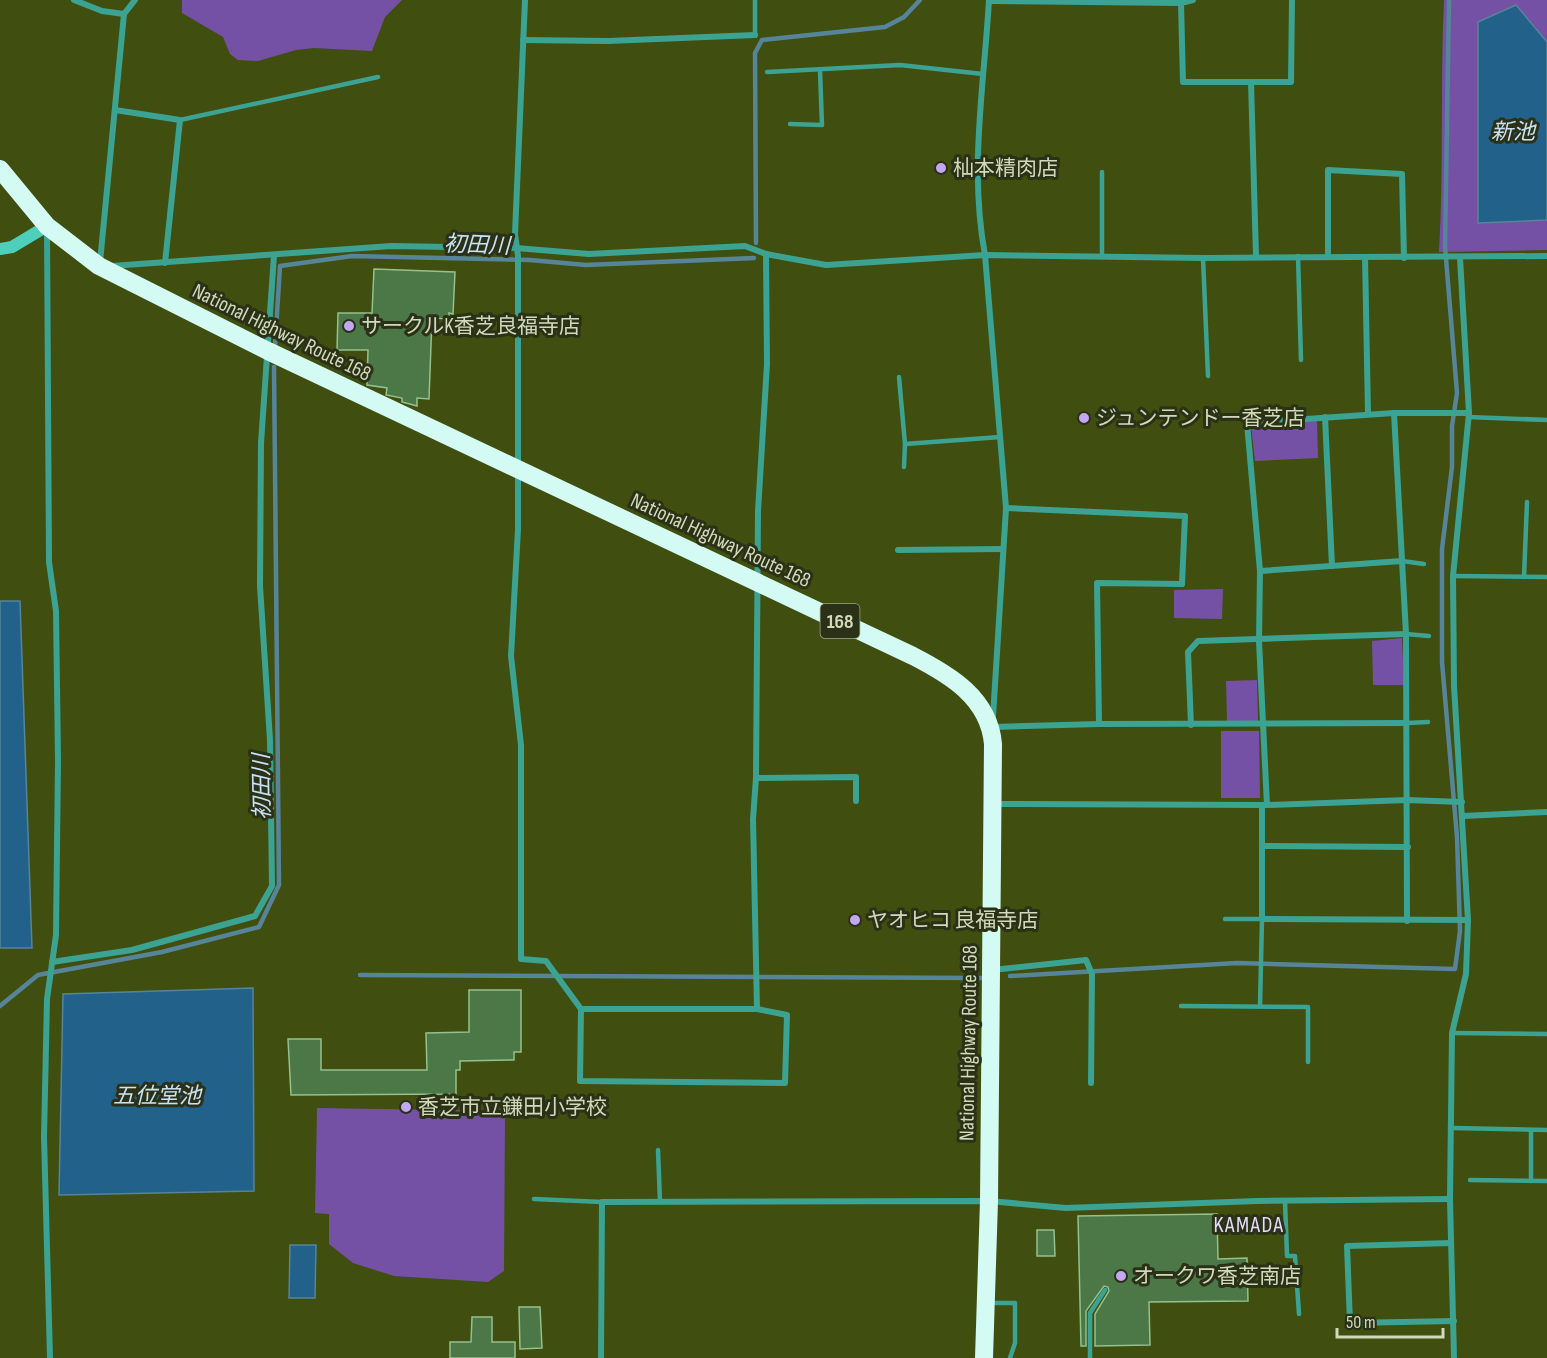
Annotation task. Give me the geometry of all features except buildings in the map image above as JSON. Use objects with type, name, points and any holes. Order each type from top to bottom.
[{"type":"highway","name":"National Highway Route 168","points":[[0,169],[47,226],[99,266],[268,351],[517,467],[944,672],[976,699],[992,727],[993,804],[989,1201],[984,1358]]},
{"type":"street","points":[[74,0],[102,11],[124,14]]},
{"type":"street","points":[[135,0],[124,14],[99,266],[391,246],[516,248],[589,254],[745,246],[766,254],[826,264],[985,255],[1203,258],[1547,256]]},
{"type":"street","points":[[525,0],[516,248],[518,256],[518,530],[511,656],[521,745],[521,960],[546,961],[581,1009],[580,1081],[785,1083],[786,1015],[757,1009],[581,1009]]},
{"type":"street","points":[[1193,0],[1181,3],[989,0],[977,134],[978,218],[985,255],[1006,508],[992,727],[1099,724],[1407,723]]},
{"type":"street","points":[[1181,3],[1183,82],[1291,82],[1292,0]]},
{"type":"street","points":[[523,40],[608,41],[755,35]]},
{"type":"street","points":[[1251,82],[1256,256]]},
{"type":"street","points":[[115,110],[180,120],[165,263]]},
{"type":"street","points":[[1328,257],[1328,170],[1402,174],[1404,258]]},
{"type":"street","points":[[0,249],[12,247],[47,226]]},
{"type":"street","points":[[47,226],[49,562],[56,611],[58,760],[56,935],[49,978],[44,1137],[50,1358]]},
{"type":"street","points":[[757,1009],[753,819],[756,778],[758,511],[766,364],[766,254]]},
{"type":"street","points":[[52,964],[132,950],[255,916],[272,886],[270,740],[260,586],[261,443],[274,255]]},
{"type":"street","points":[[1365,257],[1368,414]]},
{"type":"street","points":[[1454,1358],[1455,1321],[1450,1199],[1452,1033],[1466,974],[1468,920],[1454,686],[1453,576],[1468,415],[1460,258]]},
{"type":"street","points":[[1468,415],[1394,413],[1247,423],[1260,571],[1259,641],[1265,805],[1262,846],[1262,919],[1468,920]]},
{"type":"street","points":[[1394,413],[1406,634],[1407,921]]},
{"type":"street","points":[[1326,417],[1332,566]]},
{"type":"street","points":[[1006,508],[1185,516],[1182,584],[1097,583],[1099,724]]},
{"type":"street","points":[[898,550],[1003,549]]},
{"type":"street","points":[[1260,571],[1402,561]]},
{"type":"street","points":[[1191,725],[1188,652],[1198,641],[1259,641],[1406,634]]},
{"type":"street","points":[[756,778],[856,777],[856,801]]},
{"type":"street","points":[[993,804],[1265,805],[1407,800],[1462,802]]},
{"type":"street","points":[[1463,816],[1547,812]]},
{"type":"street","points":[[1262,846],[1408,847]]},
{"type":"street","points":[[991,970],[1086,960],[1092,974],[1091,1083]]},
{"type":"street","points":[[601,1358],[602,1202],[989,1201],[1066,1208],[1285,1201],[1450,1199]]},
{"type":"street","points":[[1451,1243],[1347,1246],[1350,1323],[1455,1321]]},
{"type":"lane","points":[[755,0],[755,35]]},
{"type":"lane","points":[[767,72],[900,65],[983,74]]},
{"type":"lane","points":[[790,124],[822,125],[820,71]]},
{"type":"lane","points":[[180,120],[378,77]]},
{"type":"lane","points":[[1102,172],[1102,255]]},
{"type":"lane","points":[[1298,256],[1301,360]]},
{"type":"lane","points":[[1203,258],[1208,376]]},
{"type":"lane","points":[[900,377],[905,444],[904,467]]},
{"type":"lane","points":[[1468,415],[1547,420]]},
{"type":"lane","points":[[905,444],[1000,437]]},
{"type":"lane","points":[[1524,576],[1527,502]]},
{"type":"lane","points":[[1402,561],[1424,564]]},
{"type":"lane","points":[[1453,576],[1547,577]]},
{"type":"lane","points":[[1406,634],[1429,636]]},
{"type":"lane","points":[[1407,723],[1428,722]]},
{"type":"lane","points":[[1225,919],[1262,919],[1260,1006]]},
{"type":"lane","points":[[1181,1006],[1308,1007],[1308,1062]]},
{"type":"lane","points":[[1452,1033],[1547,1034]]},
{"type":"lane","points":[[1452,1128],[1547,1130]]},
{"type":"lane","points":[[1532,1130],[1532,1181]]},
{"type":"lane","points":[[658,1150],[660,1202]]},
{"type":"lane","points":[[1470,1180],[1547,1181]]},
{"type":"lane","points":[[534,1199],[602,1202]]},
{"type":"lane","points":[[1285,1201],[1287,1256],[1295,1256],[1299,1314]]},
{"type":"lane","points":[[1090,1358],[1090,1313],[1105,1290]]},
{"type":"lane","points":[[987,1303],[1015,1303],[1015,1343],[1010,1358]]},
{"type":"shaded area","points":[[182,0],[402,0],[385,17],[372,51],[314,48],[296,50],[258,61],[238,60],[230,54],[223,37],[182,13]]},
{"type":"shaded area","points":[[1444,0],[1547,0],[1547,250],[1439,252]]},
{"type":"shaded area","points":[[1317,421],[1318,458],[1255,461],[1251,426]]},
{"type":"shaded area","points":[[1223,589],[1222,619],[1174,618],[1174,590]]},
{"type":"shaded area","points":[[1402,638],[1404,685],[1373,685],[1372,641]]},
{"type":"shaded area","points":[[1257,680],[1258,722],[1227,722],[1226,681]]},
{"type":"shaded area","points":[[1221,731],[1259,731],[1260,798],[1221,798]]},
{"type":"shaded area","points":[[317,1108],[505,1111],[504,1271],[488,1282],[394,1276],[353,1263],[329,1244],[329,1214],[315,1213]]},
{"type":"water","name":"新池","points":[[1516,5],[1547,42],[1547,220],[1478,223],[1478,22]]},
{"type":"water","points":[[0,601],[20,601],[32,948],[0,948]]},
{"type":"water","name":"五位堂池","points":[[253,988],[254,1191],[59,1195],[63,994]]},
{"type":"water","points":[[290,1245],[316,1245],[315,1298],[289,1298]]},
{"type":"waterway","name":"初田川","points":[[756,243],[755,53],[762,40],[885,27],[904,17],[920,0]]},
{"type":"waterway","points":[[1010,976],[1237,963],[1455,969],[1460,931],[1457,837],[1442,662],[1442,549],[1452,467],[1452,426],[1457,393],[1445,246],[1449,0]]},
{"type":"waterway","name":"初田川","points":[[275,346],[280,266],[352,256],[530,260],[586,265],[754,258]]},
{"type":"waterway","name":"初田川","points":[[0,1006],[38,975],[162,952],[259,927],[279,885],[274,367]]},
{"type":"waterway","points":[[360,975],[981,978]]},
{"type":"place","name":"杣本精肉店","points":[[941,168]]},
{"type":"place","name":"サークルK香芝良福寺店","points":[[349,326]]},
{"type":"place","name":"ジュンテンドー香芝店","points":[[1084,418]]},
{"type":"place","name":"ヤオヒコ 良福寺店","points":[[855,920]]},
{"type":"place","name":"香芝市立鎌田小学校","points":[[406,1107]]},
{"type":"place","name":"オークワ香芝南店","points":[[1121,1276]]},
{"type":"district","name":"KAMADA","points":[[1249,1224]]}]
